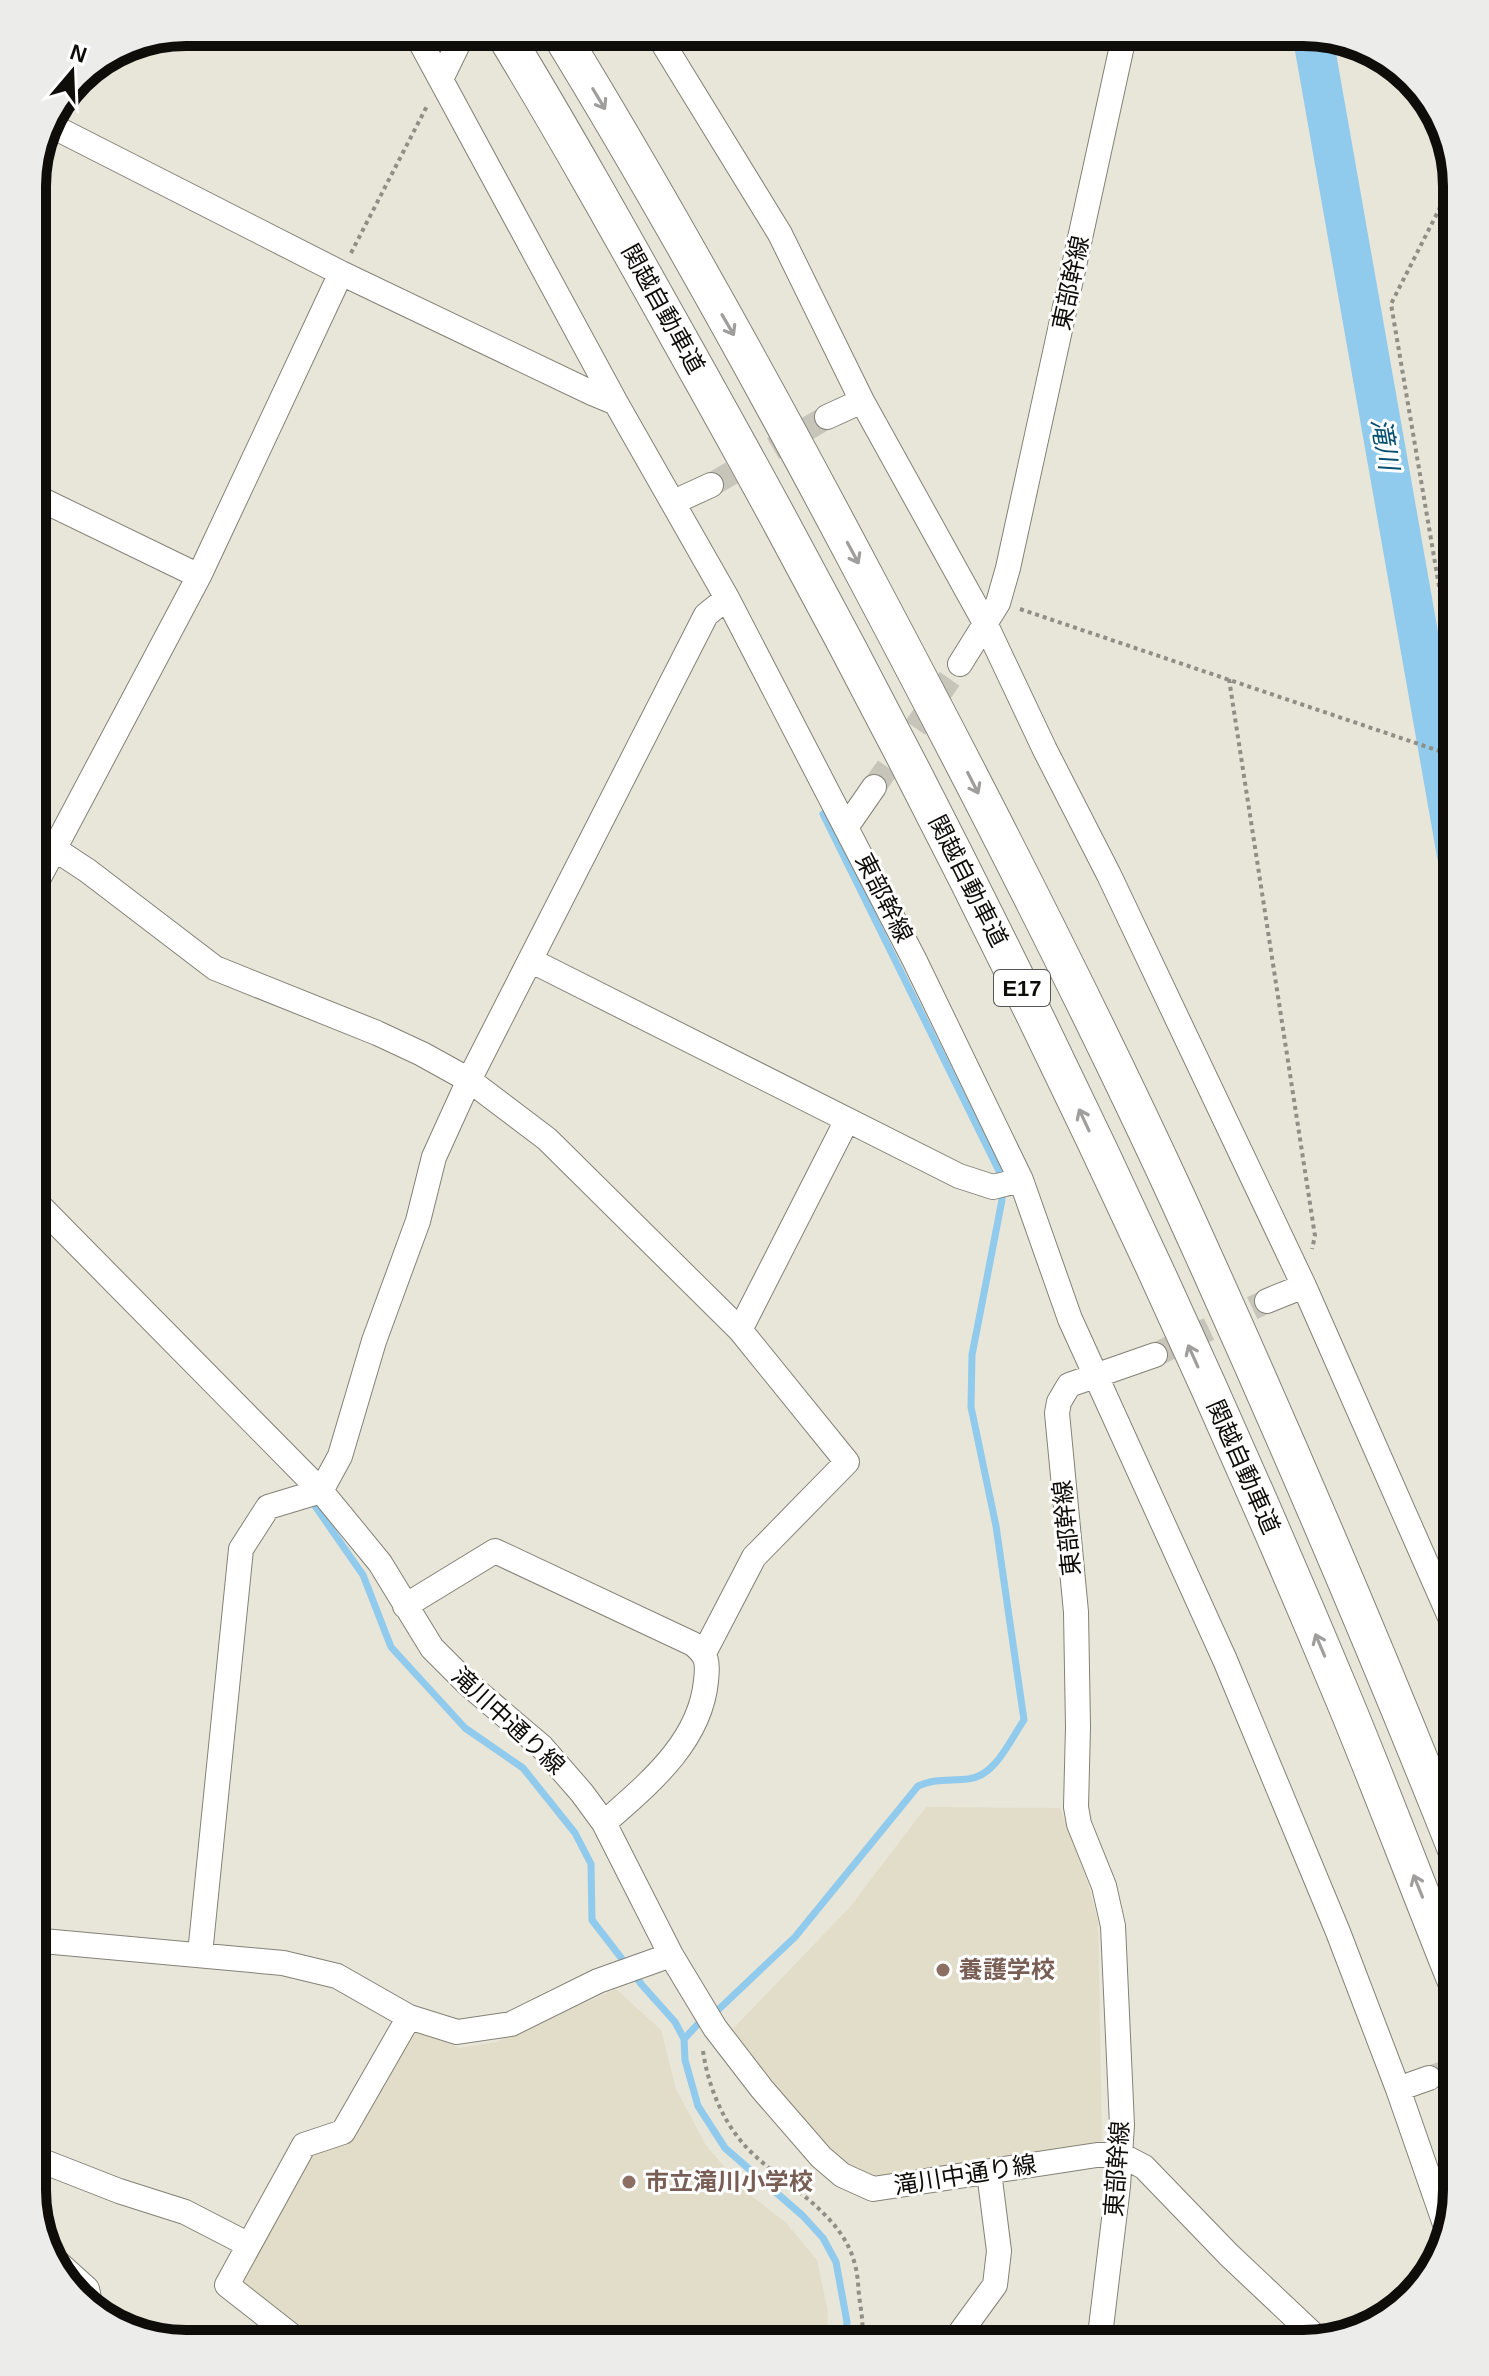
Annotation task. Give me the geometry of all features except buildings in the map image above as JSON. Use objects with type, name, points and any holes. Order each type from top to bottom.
[{"type":"highway","name":"関越自動車道","points":[[512,46],[560,125],[758,479],[906,757],[1025,995],[1223,1420],[1344,1701],[1443,1949]]},
{"type":"highway","name":"関越自動車道","points":[[567,46],[796,445],[1066,964],[1272,1409],[1443,1817]]},
{"type":"street","points":[[423,46],[616,403],[727,598],[847,826]]},
{"type":"street","points":[[442,77],[457,46]]},
{"type":"street","points":[[665,46],[780,234],[862,401],[991,613],[1045,750],[1109,875],[1304,1286],[1443,1601]]},
{"type":"street","name":"東部幹線","points":[[960,664],[991,613],[1008,568],[1122,46]]},
{"type":"street","points":[[58,129],[341,273],[616,403]]},
{"type":"street","points":[[46,867],[199,576],[341,273]]},
{"type":"street","points":[[827,417],[862,401]]},
{"type":"street","points":[[674,502],[711,485]]},
{"type":"street","points":[[46,502],[199,576]]},
{"type":"street","points":[[200,1954],[241,1549],[268,1507],[321,1491],[340,1456],[374,1341],[418,1221],[434,1157],[469,1080],[706,615],[727,598]]},
{"type":"street","name":"東部幹線","points":[[874,787],[847,826],[1094,1376],[1069,1385],[1059,1402],[1056,1428],[1076,1612],[1076,1807],[1079,1824],[1104,1886],[1113,1926],[1122,2125],[1101,2330]]},
{"type":"street","points":[[46,844],[88,871],[215,968],[377,1033],[469,1080],[547,1139],[740,1330],[847,1462],[754,1557],[704,1653]]},
{"type":"street","points":[[530,960],[959,1176],[1008,1183]]},
{"type":"street","points":[[740,1330],[847,1120]]},
{"type":"street","name":"滝川中通り線","points":[[46,1212],[321,1491],[380,1563],[432,1648],[467,1683],[542,1747],[604,1823],[671,1955],[710,2020],[821,2157],[842,2175],[873,2189],[1097,2155],[1121,2155]]},
{"type":"street","points":[[1267,1301],[1304,1286]]},
{"type":"street","points":[[1155,1355],[1094,1376],[1166,1526],[1225,1660],[1332,1917],[1398,2089],[1441,2212]]},
{"type":"street","points":[[405,1606],[495,1551],[693,1644],[704,1653],[708,1663],[705,1694],[689,1735],[654,1779],[604,1823]]},
{"type":"street","points":[[46,1941],[283,1963],[337,1976],[409,2017],[457,2032],[511,2024],[598,1981],[671,1955]]},
{"type":"street","points":[[284,2330],[227,2285],[304,2145],[343,2132],[409,2017]]},
{"type":"street","points":[[1398,2089],[1429,2078]]},
{"type":"street","points":[[1121,2155],[1144,2167],[1229,2255],[1308,2330]]},
{"type":"street","points":[[46,2162],[185,2212],[249,2245]]},
{"type":"street","points":[[962,2330],[995,2285],[999,2251],[989,2172]]},
{"type":"path","points":[[341,273],[442,77]]},
{"type":"path","points":[[1443,202],[1391,304],[1443,610]]},
{"type":"path","points":[[991,613],[1229,679],[1443,752]]},
{"type":"path","points":[[1229,679],[1315,1236],[1304,1286]]},
{"type":"path","points":[[710,2020],[702,2046],[707,2079],[727,2120],[748,2149],[820,2208],[842,2238],[855,2262],[864,2330]]},
{"type":"shaded area","points":[[926,1807],[1060,1808],[1089,1887],[1098,1922],[1102,2141],[875,2178],[851,2169],[834,2153],[747,2058],[729,2033],[850,1907]]},
{"type":"shaded area","points":[[616,1989],[661,2030],[676,2089],[705,2144],[744,2190],[785,2222],[817,2260],[828,2312],[827,2330],[295,2330],[240,2283],[304,2162],[317,2151],[348,2145],[408,2031],[416,2028],[459,2048],[496,2042]]},
{"type":"waterway","name":"滝川","points":[[1315,46],[1443,776]]},
{"type":"waterway","points":[[684,2039],[795,1937],[918,1786],[978,1777],[994,1765],[1024,1720],[996,1526],[971,1407],[972,1355],[1002,1200],[1001,1175],[823,814]]},
{"type":"waterway","points":[[313,1503],[363,1575],[391,1647],[465,1728],[523,1768],[575,1833],[591,1864],[592,1920],[675,2022],[684,2039],[685,2060],[698,2106],[725,2148],[803,2216],[823,2238],[836,2262],[846,2330]]},
{"type":"tunnel","points":[[711,485],[827,417]]},
{"type":"tunnel","points":[[874,787],[960,664]]},
{"type":"tunnel","points":[[1155,1355],[1267,1301]]},
{"type":"tunnel","points":[[1429,2078],[1443,2073]]},
{"type":"place","name":"養護学校","points":[[943,1970]]},
{"type":"place","name":"市立滝川小学校","points":[[629,2182]]}]
